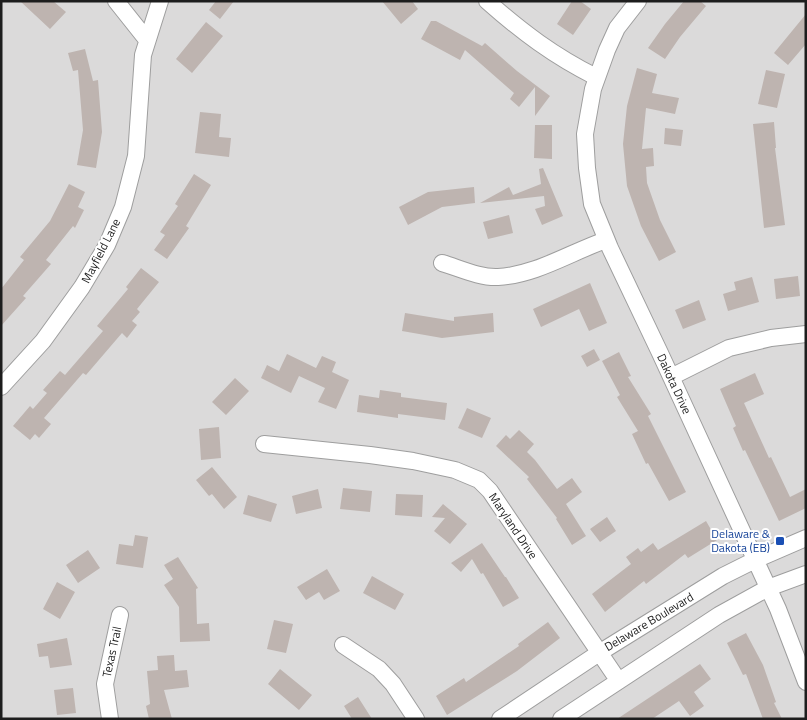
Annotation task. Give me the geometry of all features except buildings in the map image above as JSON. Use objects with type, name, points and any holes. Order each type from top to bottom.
[{"type":"street","points":[[116,1],[147,40]]},
{"type":"street","name":"Mayfield Lane","points":[[1,388],[43,341],[82,287],[107,245],[120,214],[136,156],[143,55],[160,1]]},
{"type":"street","points":[[487,1],[541,46],[596,77]]},
{"type":"street","name":"Dakota Drive","points":[[638,1],[618,28],[596,77],[585,134],[592,204],[606,240],[778,610],[806,682]]},
{"type":"street","points":[[442,263],[497,278],[531,271],[584,247],[606,240]]},
{"type":"street","points":[[671,377],[729,348],[770,338],[806,334]]},
{"type":"street","name":"Maryland Drive","points":[[264,444],[413,461],[455,470],[479,480],[490,491],[618,680]]},
{"type":"street","name":"Delaware Boulevard","points":[[500,719],[599,653],[724,576],[806,538]]},
{"type":"street","points":[[561,719],[719,615],[768,588],[806,574]]},
{"type":"street","name":"Texas Trail","points":[[110,719],[105,684],[120,616]]},
{"type":"street","points":[[343,645],[379,669],[393,684],[416,719]]},
{"type":"shaded area","points":[[1,1],[806,1],[806,719],[1,719]]},
{"type":"place","name":"Delaware & Dakota (EB)","points":[[780,541]]}]
